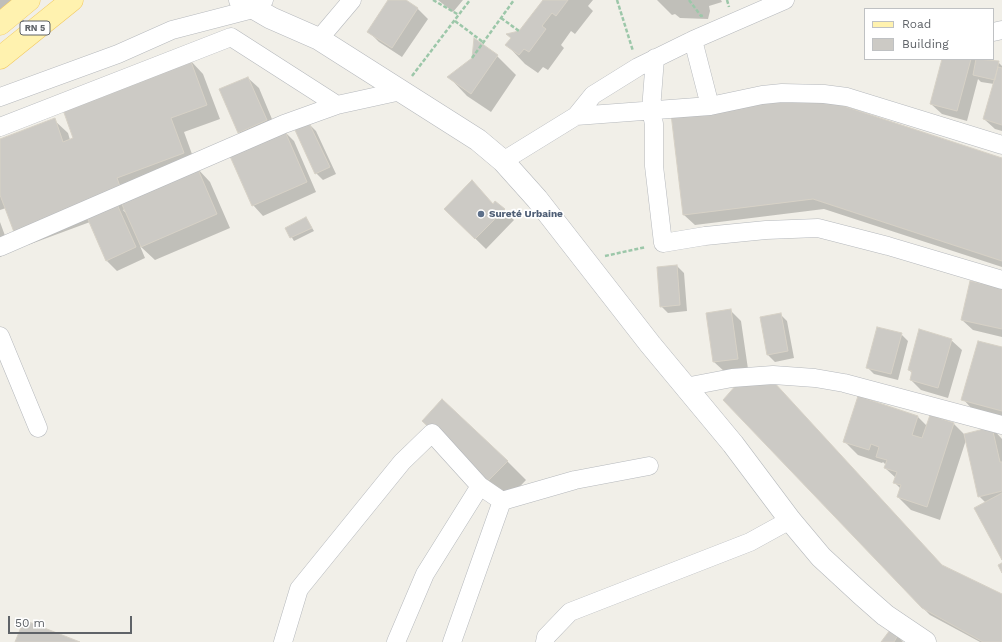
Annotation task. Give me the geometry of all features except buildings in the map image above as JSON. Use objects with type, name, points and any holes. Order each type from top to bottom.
[{"type":"main road","name":"RN 5","points":[[0,24],[29,0]]},
{"type":"main road","name":"RN 5","points":[[0,58],[72,0]]},
{"type":"street","points":[[319,39],[352,0]]},
{"type":"street","points":[[503,161],[576,116],[593,95],[638,67],[693,40],[785,0]]},
{"type":"street","points":[[0,97],[118,54],[172,30],[252,3],[319,39],[478,140],[503,161],[537,199],[685,388],[733,444],[790,520],[822,557],[886,615],[924,642]]},
{"type":"street","points":[[0,127],[231,37],[337,105]]},
{"type":"street","points":[[693,40],[710,106]]},
{"type":"street","points":[[655,58],[651,110],[654,124],[654,166],[663,243],[735,233],[818,228],[888,246],[1002,280]]},
{"type":"street","points":[[0,247],[284,124],[337,105],[401,91]]},
{"type":"street","points":[[576,116],[710,106],[769,94],[824,94],[847,97],[1002,145]]},
{"type":"street","points":[[0,336],[38,428]]},
{"type":"street","points":[[685,388],[732,378],[773,375],[815,378],[844,383],[1002,425]]},
{"type":"street","points":[[283,642],[299,590],[402,462],[432,433],[480,486],[502,501]]},
{"type":"street","points":[[502,501],[574,480],[649,466]]},
{"type":"street","points":[[396,642],[426,574],[480,486]]},
{"type":"street","points":[[452,642],[502,501]]},
{"type":"street","points":[[544,642],[546,637],[570,612],[750,542],[790,520]]},
{"type":"path","points":[[433,0],[459,15]]},
{"type":"path","points":[[401,91],[470,0]]},
{"type":"path","points":[[472,58],[514,0]]},
{"type":"path","points":[[617,0],[638,67]]},
{"type":"path","points":[[689,0],[701,16],[708,14]]},
{"type":"path","points":[[722,9],[729,6]]},
{"type":"path","points":[[501,18],[519,31]]},
{"type":"path","points":[[455,21],[483,42]]},
{"type":"path","points":[[586,261],[663,243]]},
{"type":"place","name":"Sureté Urbaine","points":[[481,214]]}]
